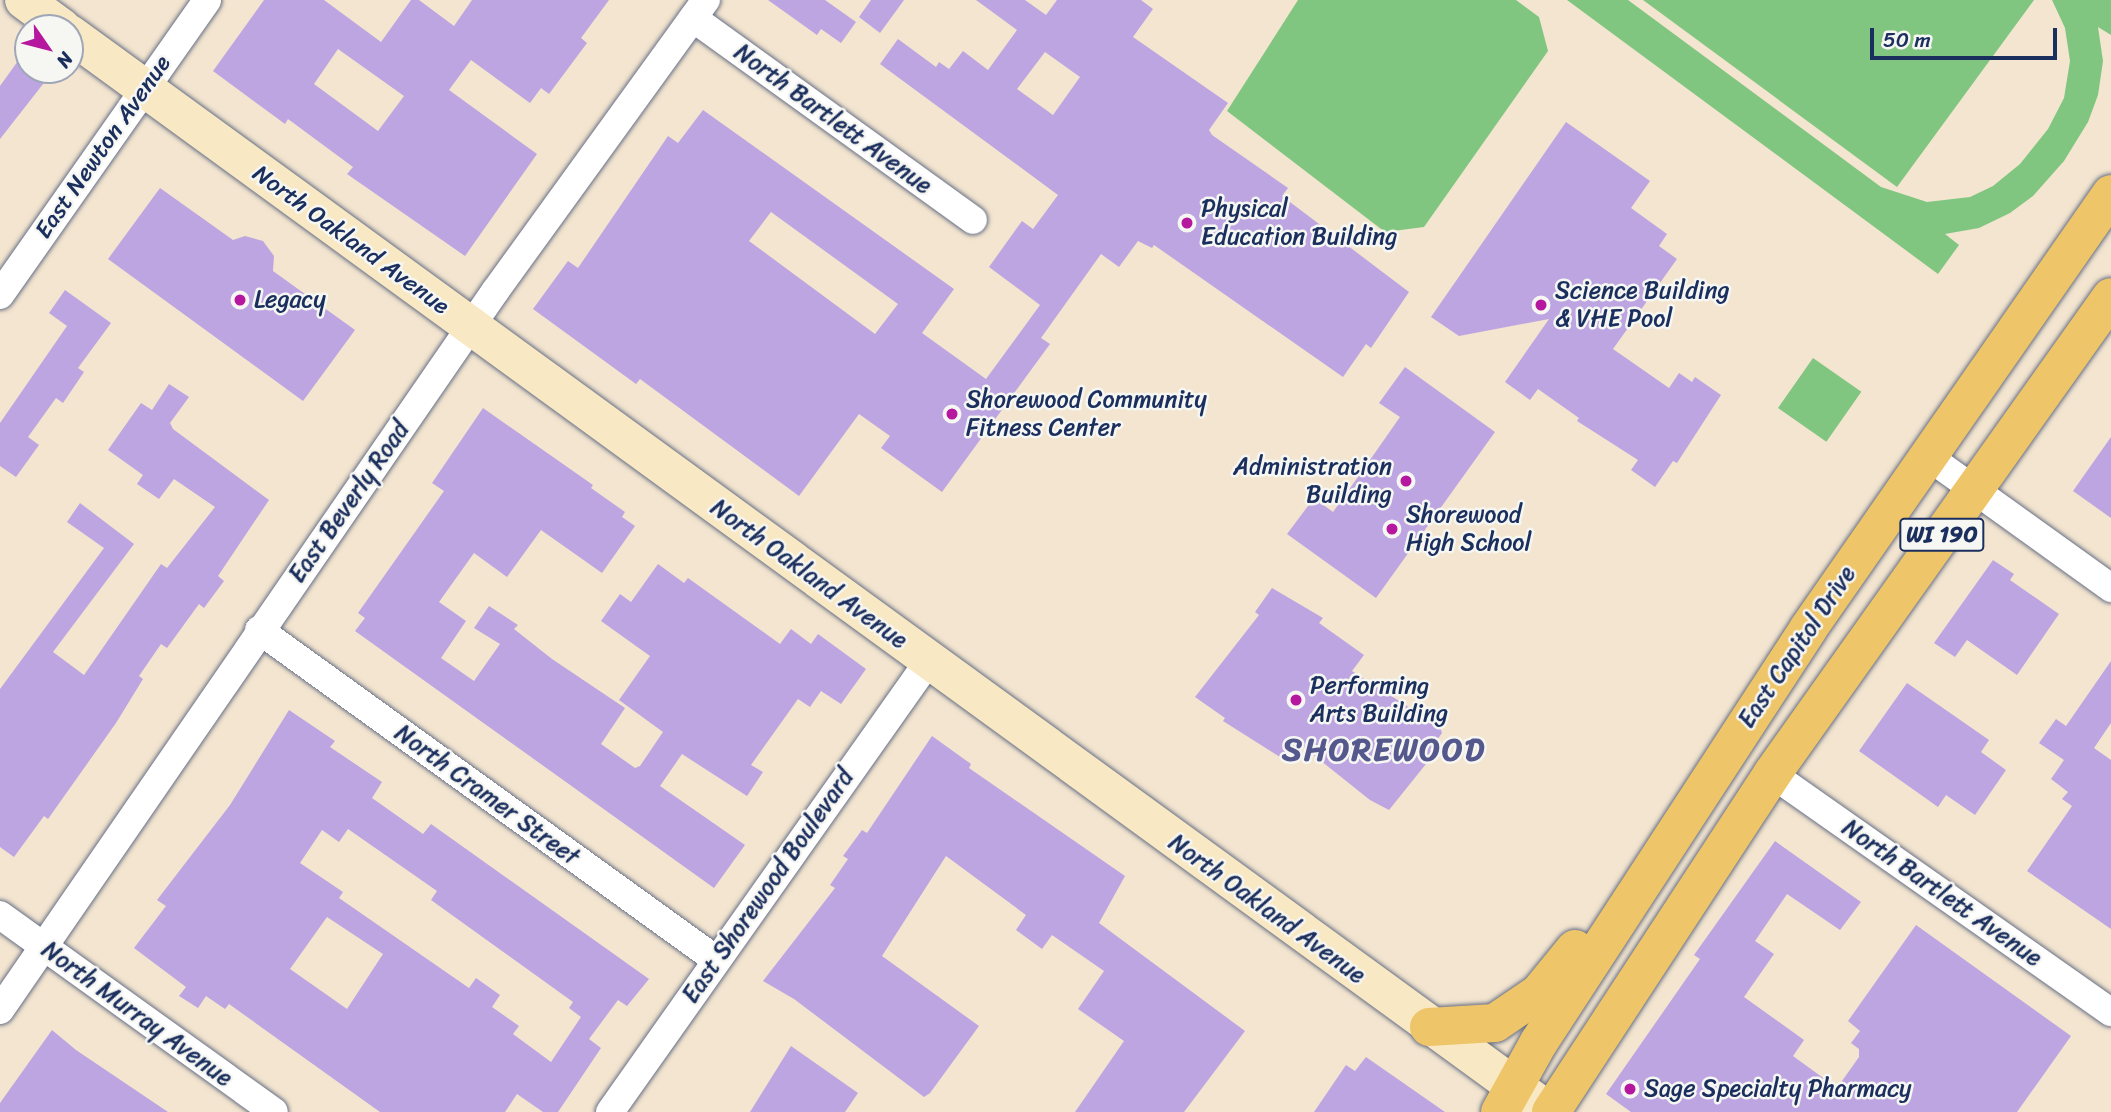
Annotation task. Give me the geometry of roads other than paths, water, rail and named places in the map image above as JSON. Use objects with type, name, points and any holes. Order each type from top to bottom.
[{"type":"main road","points":[[24,0],[43,14]]},
{"type":"main road","name":"North Oakland Avenue","points":[[84,44],[1429,1027],[1507,1099],[1550,1112]]},
{"type":"main road","name":"East Capitol Drive","points":[[1507,1099],[1700,793],[1859,554],[2111,194]]},
{"type":"main road","name":"WI 190","points":[[1550,1112],[1772,774],[2111,297]]},
{"type":"main road","points":[[1772,774],[1758,756],[1759,731],[1840,610],[1853,586],[1859,554]]},
{"type":"main road","points":[[1429,1027],[1495,1023],[1539,993],[1663,824],[1700,793]]},
{"type":"street","name":"East Newton Avenue","points":[[0,295],[143,88],[208,0]]},
{"type":"street","name":"North Bartlett Avenue","points":[[700,9],[973,220]]},
{"type":"street","name":"East Beverly Road","points":[[0,1010],[471,327],[700,9]]},
{"type":"street","points":[[1926,455],[2111,588]]},
{"type":"street","name":"North Cramer Street","points":[[259,631],[715,959]]},
{"type":"street","name":"East Shorewood Boulevard","points":[[610,1112],[715,959],[928,662]]},
{"type":"street","name":"North Bartlett Avenue","points":[[1772,774],[2111,1012]]},
{"type":"street","name":"North Murray Avenue","points":[[0,915],[274,1112]]},
{"type":"place","name":"Physical Education Building","points":[[1187,223]]},
{"type":"place","name":"Legacy","points":[[240,300]]},
{"type":"place","name":"Science Building & VHE Pool","points":[[1541,305]]},
{"type":"place","name":"Shorewood Community Fitness Center","points":[[952,414]]},
{"type":"place","name":"Administration Building","points":[[1406,481]]},
{"type":"place","name":"Shorewood High School","points":[[1392,529]]},
{"type":"place","name":"Performing Arts Building","points":[[1296,700]]},
{"type":"place","name":"Sage Specialty Pharmacy","points":[[1630,1089]]},
{"type":"district","name":"SHOREWOOD","points":[[1384,750]]}]
